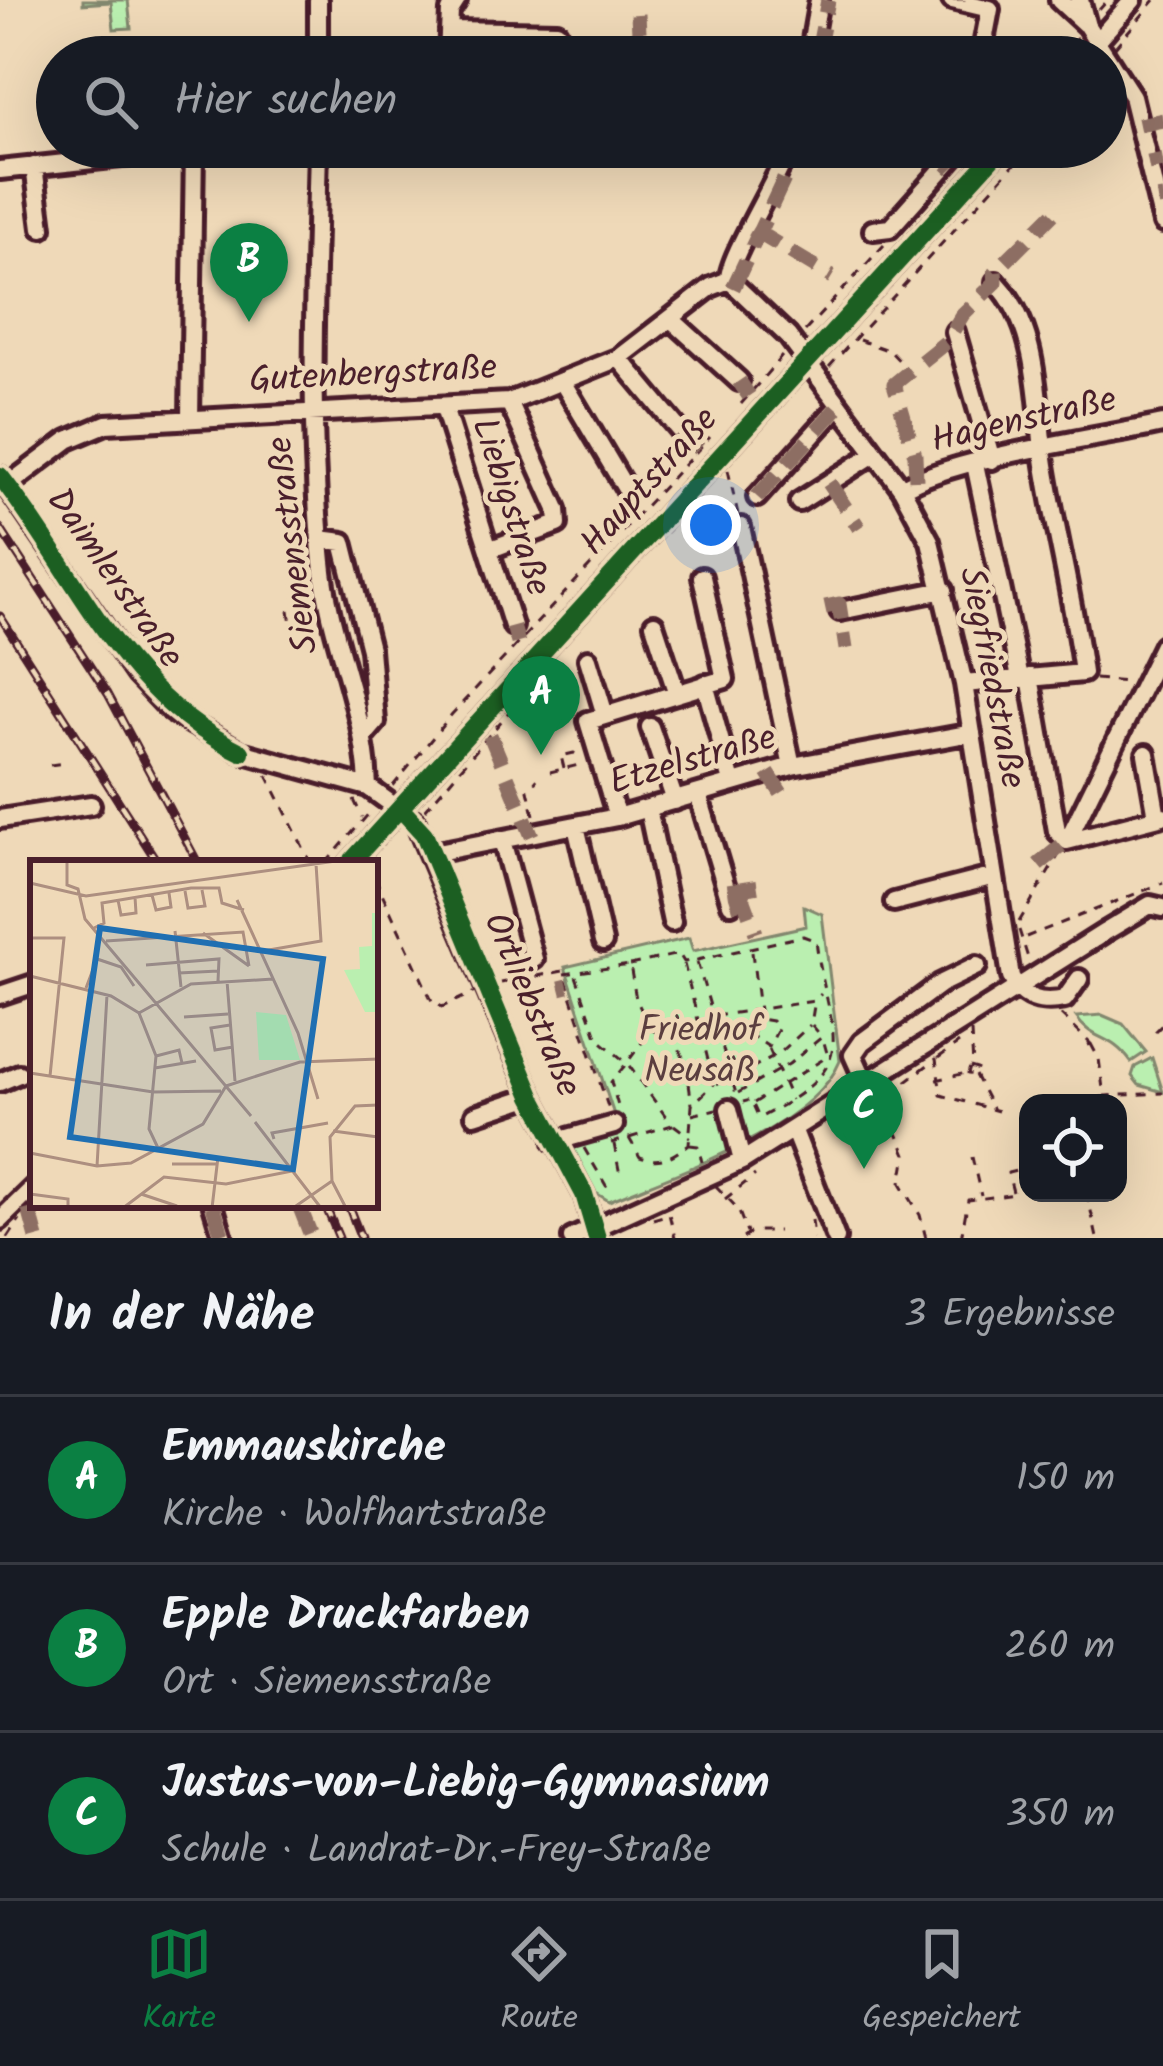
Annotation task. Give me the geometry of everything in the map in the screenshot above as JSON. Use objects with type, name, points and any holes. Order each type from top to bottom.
[{"type":"street","points":[[318,0],[318,36]]},
{"type":"street","points":[[449,36],[457,0]]},
{"type":"street","points":[[813,36],[819,0]]},
{"type":"street","points":[[952,0],[990,9],[985,36]]},
{"type":"street","points":[[1059,0],[1094,36]]},
{"type":"street","points":[[1080,0],[1096,36]]},
{"type":"street","points":[[1102,36],[1133,0]]},
{"type":"street","points":[[449,30],[556,32]]},
{"type":"street","points":[[1127,87],[1163,223]]},
{"type":"street","points":[[0,170],[34,166],[43,228]]},
{"type":"street","points":[[190,418],[194,168]]},
{"type":"street","name":"Siemensstraße","points":[[318,168],[312,414],[320,539],[330,619],[376,792]]},
{"type":"street","points":[[781,168],[731,264],[728,280],[793,344],[804,361]]},
{"type":"street","points":[[881,235],[943,168]]},
{"type":"street","name":"Hauptstraße","points":[[353,860],[983,168]]},
{"type":"street","name":"Gutenbergstraße","points":[[4,481],[86,430],[124,421],[444,409],[509,402],[619,358],[711,287],[728,280]]},
{"type":"street","points":[[964,684],[1083,673],[1044,449],[1040,400],[1017,312],[996,282]]},
{"type":"street","points":[[672,320],[739,381]]},
{"type":"street","name":"Siegfriedstraße","points":[[955,332],[1057,831],[1067,842]]},
{"type":"street","points":[[619,358],[680,431]]},
{"type":"street","name":"Siegfriedstraße","points":[[804,361],[902,490],[930,541],[964,684],[992,877],[1017,988]]},
{"type":"street","points":[[563,383],[626,489]]},
{"type":"street","points":[[491,549],[558,524],[557,509],[509,402]]},
{"type":"street","points":[[757,497],[837,408]]},
{"type":"street","name":"Liebigstraße","points":[[444,409],[513,626]]},
{"type":"street","name":"Hagenstraße","points":[[902,490],[916,480],[984,462],[1163,424]]},
{"type":"street","points":[[799,502],[874,454]]},
{"type":"street","name":"Daimlerstraße","points":[[4,481],[111,640],[172,712],[241,752],[376,792],[401,809]]},
{"type":"street","points":[[741,527],[793,766]]},
{"type":"street","points":[[320,539],[343,542],[370,649],[376,722],[364,736]]},
{"type":"street","points":[[617,817],[592,759],[587,724],[725,679],[702,577]]},
{"type":"street","points":[[840,611],[944,590]]},
{"type":"street","points":[[654,624],[676,694]]},
{"type":"street","points":[[1067,842],[1163,645]]},
{"type":"street","points":[[588,658],[605,715]]},
{"type":"street","points":[[705,685],[732,782]]},
{"type":"street","points":[[650,728],[675,801]]},
{"type":"street","name":"Etzelstraße","points":[[433,853],[617,817],[793,766],[972,733]]},
{"type":"street","points":[[1067,842],[1160,817],[1146,754]]},
{"type":"street","points":[[698,794],[731,904]]},
{"type":"street","points":[[4,819],[91,806]]},
{"type":"street","name":"Ortliebstraße","points":[[401,809],[415,821],[433,853],[485,988],[554,1142],[584,1194],[597,1234]]},
{"type":"street","points":[[648,809],[672,922]]},
{"type":"street","points":[[576,826],[603,942]]},
{"type":"street","points":[[502,840],[534,959]]},
{"type":"street","points":[[894,902],[992,877]]},
{"type":"street","points":[[572,1238],[597,1234],[707,1169],[748,1168],[866,1084],[968,1028],[1034,976],[1150,905],[1163,906]]},
{"type":"street","points":[[866,1084],[854,1055],[862,1042],[940,984],[977,966]]},
{"type":"street","points":[[1017,988],[1032,1000],[1046,1002],[1073,994],[1078,979]]},
{"type":"street","points":[[0,995],[30,984]]},
{"type":"street","points":[[0,1082],[19,1074]]},
{"type":"street","points":[[475,1114],[532,1096]]},
{"type":"street","points":[[734,1102],[748,1168]]},
{"type":"street","points":[[794,1131],[836,1238]]},
{"type":"street","name":"Ortliebstraße","points":[[554,1142],[619,1135]]},
{"type":"street","points":[[0,1220],[30,1191]]},
{"type":"street","points":[[214,1208],[224,1238]]},
{"type":"path","points":[[1104,36],[1155,0]]},
{"type":"path","points":[[816,378],[858,340],[1011,168]]},
{"type":"path","points":[[741,404],[881,235]]},
{"type":"path","points":[[858,340],[890,351],[907,370]]},
{"type":"path","points":[[328,860],[376,792],[710,436]]},
{"type":"path","points":[[728,469],[741,527]]},
{"type":"path","points":[[289,610],[290,624]]},
{"type":"path","points":[[1083,673],[1143,687]]},
{"type":"path","points":[[564,768],[561,756],[592,759]]},
{"type":"path","points":[[550,772],[592,759]]},
{"type":"path","points":[[50,765],[65,763]]},
{"type":"path","points":[[267,775],[310,860]]},
{"type":"path","points":[[537,779],[528,790],[538,835]]},
{"type":"path","points":[[1034,976],[1024,937],[1016,926],[1067,842]]},
{"type":"path","points":[[1024,937],[1163,883]]},
{"type":"path","points":[[378,884],[433,1001],[442,1007],[485,988],[576,976],[679,954],[714,1084]]},
{"type":"path","points":[[684,962],[812,936],[834,1033],[824,1077],[759,1118],[752,1104]]},
{"type":"path","points":[[752,950],[760,1019],[752,1036],[769,1047],[792,1101]]},
{"type":"path","points":[[697,960],[732,1079],[734,1102]]},
{"type":"path","points":[[564,974],[619,1135],[640,1157],[655,1162],[688,1144],[692,1105],[686,1065],[676,1040],[650,1030],[636,999],[630,965]]},
{"type":"path","points":[[576,976],[598,1039],[627,1064],[672,1124],[691,1137]]},
{"type":"path","points":[[713,1017],[814,1000],[823,992]]},
{"type":"path","points":[[692,1105],[714,1084],[772,1057],[811,1024],[814,1000]]},
{"type":"path","points":[[1046,1002],[1091,1044],[1099,1059],[1104,1094]]},
{"type":"path","points":[[760,1019],[772,1021],[778,1029],[769,1047]]},
{"type":"path","points":[[811,1024],[830,1055]]},
{"type":"path","points":[[1155,1032],[1163,1024]]},
{"type":"path","points":[[936,1060],[941,1095],[995,1111],[975,1076],[968,1028]]},
{"type":"path","points":[[926,1238],[920,1215],[901,1183],[906,1154],[882,1099],[895,1084],[936,1060],[968,1028]]},
{"type":"path","points":[[620,1175],[610,1082],[650,1030]]},
{"type":"path","points":[[692,1115],[734,1102],[822,1037]]},
{"type":"path","points":[[1082,1047],[1091,1044]]},
{"type":"path","points":[[734,1102],[752,1104],[830,1055]]},
{"type":"path","points":[[967,1073],[973,1066]]},
{"type":"path","points":[[936,1080],[967,1073],[975,1076]]},
{"type":"path","points":[[1127,1095],[1163,1093]]},
{"type":"path","points":[[608,1189],[582,1149],[672,1124]]},
{"type":"path","points":[[688,1144],[698,1147],[724,1199],[738,1209],[745,1236],[778,1231]]},
{"type":"path","points":[[972,1157],[981,1198]]},
{"type":"path","points":[[724,1199],[748,1168]]},
{"type":"path","points":[[961,1238],[968,1200],[1015,1194],[1009,1173],[1019,1170]]},
{"type":"path","points":[[1089,1202],[1097,1238]]},
{"type":"path","points":[[653,1220],[669,1214],[674,1238]]},
{"type":"path","points":[[983,1238],[1004,1238]]},
{"type":"green space","points":[[83,0],[128,0],[131,28],[114,29],[111,2],[83,4]]},
{"type":"green space","name":"Friedhof Neusäß","points":[[804,906],[822,914],[840,1061],[825,1085],[772,1128],[704,1163],[609,1201],[596,1193],[570,1142],[619,1130],[565,967],[689,938],[693,951],[806,926]]},
{"type":"green space","points":[[1102,1015],[1123,1024],[1146,1052],[1131,1062],[1076,1017]]},
{"type":"green space","points":[[1152,1058],[1163,1092],[1139,1085],[1132,1076],[1135,1067]]},
{"type":"railway","points":[[0,528],[108,694],[196,860]]},
{"type":"railway","points":[[0,616],[156,860]]},
{"type":"railway","points":[[326,1208],[339,1238]]},
{"type":"railway","points":[[349,1208],[361,1238]]},
{"type":"marked path","points":[[821,36],[828,0]]},
{"type":"marked path","points":[[638,14],[639,32]]},
{"type":"marked path","points":[[1139,125],[1163,120]]},
{"type":"marked path","points":[[1148,163],[1163,160]]},
{"type":"marked path","points":[[733,288],[789,168]]},
{"type":"marked path","points":[[1157,199],[1163,198]]},
{"type":"marked path","points":[[916,480],[915,455],[894,384],[946,342],[963,314],[996,282],[995,272],[1053,214]]},
{"type":"marked path","points":[[752,229],[832,277]]},
{"type":"marked path","points":[[739,381],[749,396]]},
{"type":"marked path","points":[[757,497],[837,408]]},
{"type":"marked path","points":[[680,431],[699,449]]},
{"type":"marked path","points":[[829,483],[859,528]]},
{"type":"marked path","points":[[825,607],[839,604],[846,649]]},
{"type":"marked path","points":[[513,626],[518,643]]},
{"type":"marked path","points":[[490,735],[532,836]]},
{"type":"marked path","points":[[768,773],[781,793]]},
{"type":"marked path","points":[[1038,865],[1067,841]]},
{"type":"marked path","points":[[728,891],[772,884]]},
{"type":"marked path","points":[[731,904],[744,900],[756,933]]},
{"type":"marked path","points":[[560,988],[568,986]]},
{"type":"marked path","points":[[214,1208],[223,1238]]},
{"type":"marked path","points":[[300,1208],[312,1238]]},
{"type":"marked path","points":[[29,1209],[37,1238]]},
{"type":"cycle path","points":[[353,860],[983,168]]},
{"type":"cycle path","points":[[0,476],[133,666],[199,728],[241,752]]},
{"type":"cycle path","points":[[401,809],[424,834],[532,1096],[584,1194],[597,1238]]},
{"type":"place","name":"Epple Druckfarben","points":[[249,322]]},
{"type":"place","name":"Emmauskirche","points":[[541,755]]},
{"type":"place","name":"Justus-von-Liebig-Gymnasium","points":[[864,1169]]}]
